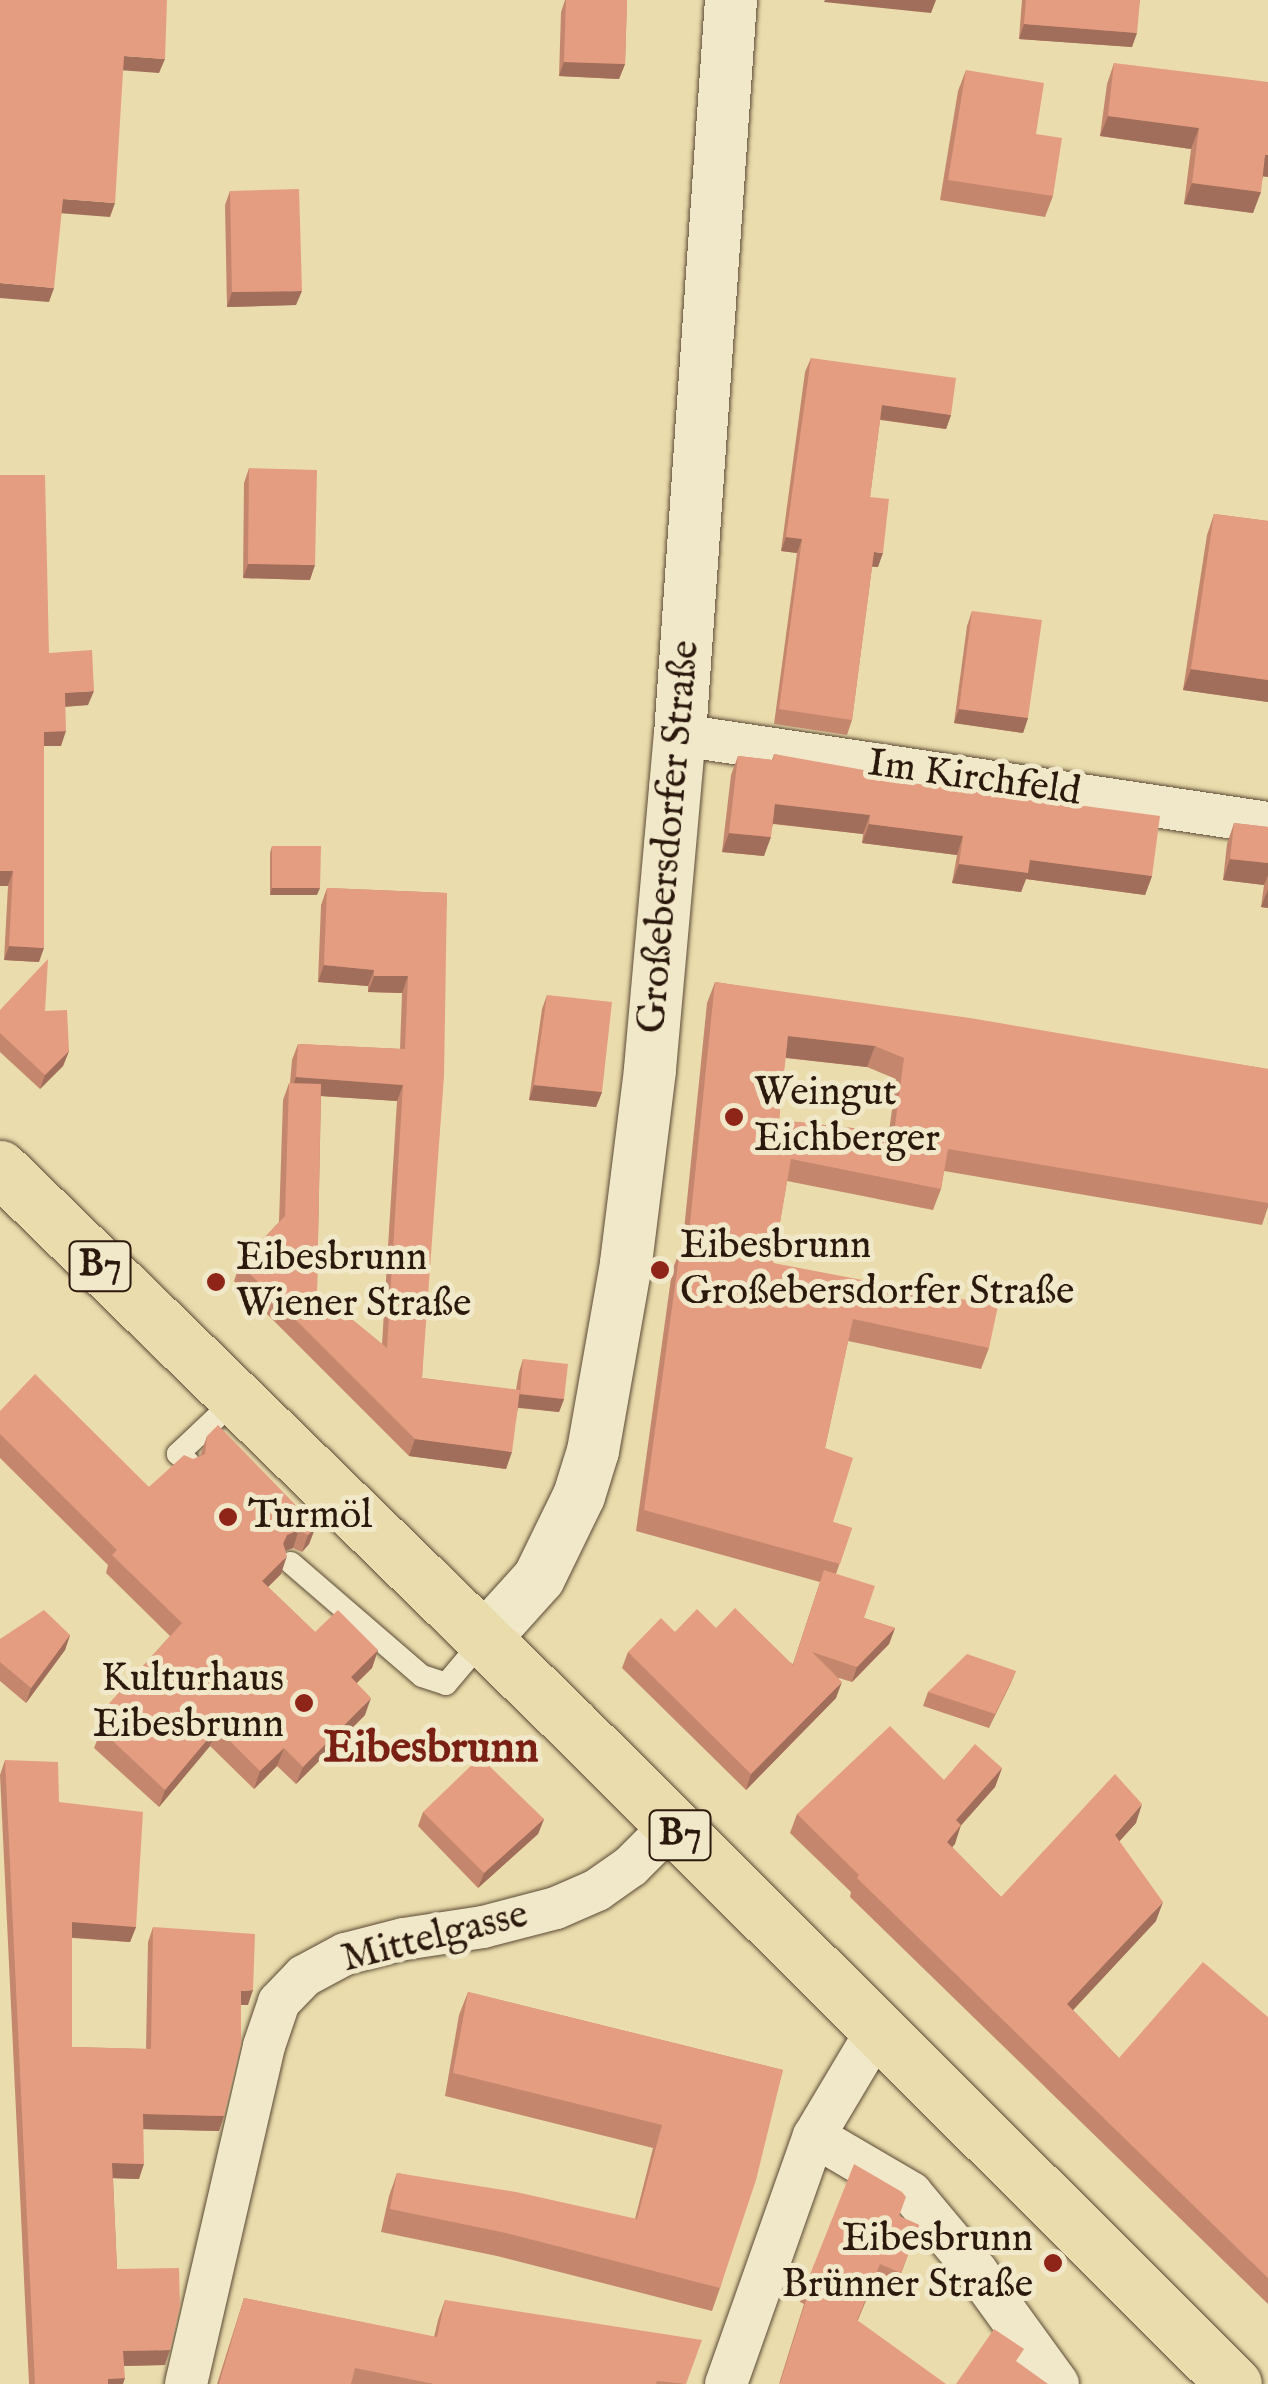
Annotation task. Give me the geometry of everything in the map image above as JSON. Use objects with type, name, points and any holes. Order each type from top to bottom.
[{"type":"main road","name":"B7","points":[[0,1168],[236,1399],[470,1656],[671,1826],[1234,2384]]},
{"type":"street","name":"Großebersdorfer Straße","points":[[470,1656],[539,1578],[567,1525],[593,1451],[628,1244],[680,736],[730,0]]},
{"type":"street","name":"Im Kirchfeld","points":[[680,736],[1268,823]]},
{"type":"street","name":"Mittelgasse","points":[[186,2384],[264,2046],[279,2002],[304,1976],[345,1954],[404,1939],[483,1927],[556,1908],[597,1890],[631,1866],[671,1826]]},
{"type":"street","points":[[726,2384],[814,2136],[876,2032]]},
{"type":"street","points":[[814,2136],[911,2193],[978,2272],[1058,2384]]},
{"type":"lane","points":[[188,1462],[178,1454],[236,1399]]},
{"type":"lane","points":[[292,1564],[422,1676],[446,1684],[470,1656]]},
{"type":"building","points":[[0,0],[167,0],[165,59],[124,56],[115,203],[63,199],[54,288],[0,283]]},
{"type":"building","points":[[566,0],[627,0],[625,64],[564,62]]},
{"type":"building","points":[[1026,0],[1140,0],[1137,33],[1024,24]]},
{"type":"building","points":[[1114,63],[1268,82],[1268,155],[1261,192],[1192,183],[1199,128],[1108,116]]},
{"type":"building","points":[[966,70],[1044,83],[1036,134],[1062,138],[1053,196],[948,180]]},
{"type":"building","points":[[299,189],[302,291],[232,292],[230,191]]},
{"type":"building","points":[[811,358],[956,378],[951,415],[882,405],[870,497],[889,499],[883,553],[874,552],[852,720],[779,709],[802,539],[786,537]]},
{"type":"building","points":[[249,468],[317,470],[315,565],[248,564]]},
{"type":"building","points":[[0,475],[45,475],[49,653],[92,650],[94,691],[65,693],[66,731],[44,732],[44,948],[9,946],[13,871],[0,871]]},
{"type":"building","points":[[1214,514],[1268,521],[1268,680],[1191,669]]},
{"type":"building","points":[[972,611],[1042,620],[1028,718],[959,709]]},
{"type":"building","points":[[774,754],[875,772],[874,778],[1160,816],[1152,876],[1030,860],[1028,873],[959,864],[963,836],[869,824],[870,815],[775,804],[771,837],[729,833],[738,756],[773,760]]},
{"type":"building","points":[[1234,823],[1268,827],[1268,863],[1230,859]]},
{"type":"building","points":[[272,846],[321,846],[320,888],[272,888]]},
{"type":"building","points":[[327,888],[447,893],[444,1076],[422,1378],[520,1390],[512,1452],[415,1439],[240,1264],[285,1216],[289,1083],[321,1084],[317,1291],[387,1348],[403,1085],[296,1077],[298,1044],[405,1049],[408,976],[374,976],[374,970],[324,965]]},
{"type":"building","points":[[48,959],[45,1011],[67,1010],[69,1051],[45,1075],[0,1033],[0,1010]]},
{"type":"building","points":[[715,982],[970,1018],[1268,1069],[1268,1203],[948,1149],[941,1189],[791,1159],[773,1263],[998,1306],[989,1348],[853,1319],[825,1448],[853,1458],[833,1522],[852,1528],[840,1564],[644,1510],[680,1250],[687,1252]],"holes":[[[788,1036],[875,1046],[904,1058],[894,1133],[779,1120]]]},
{"type":"building","points":[[547,995],[612,1002],[602,1092],[534,1085]]},
{"type":"building","points":[[523,1359],[568,1364],[564,1399],[520,1394]]},
{"type":"building","points":[[35,1374],[149,1487],[184,1455],[193,1459],[205,1454],[207,1436],[218,1425],[316,1526],[308,1535],[299,1530],[287,1535],[283,1543],[287,1556],[262,1581],[315,1632],[338,1610],[378,1650],[351,1677],[371,1698],[303,1767],[284,1748],[260,1771],[217,1728],[165,1790],[101,1730],[116,1714],[108,1705],[182,1623],[112,1555],[117,1550],[0,1434],[0,1411]]},
{"type":"building","points":[[824,1570],[875,1586],[864,1618],[895,1628],[857,1667],[812,1652],[842,1682],[751,1774],[628,1652],[661,1618],[675,1632],[697,1609],[716,1628],[735,1608],[793,1665]]},
{"type":"building","points":[[44,1610],[70,1635],[31,1688],[0,1662],[0,1639]]},
{"type":"building","points":[[967,1654],[1016,1671],[995,1714],[928,1692]]},
{"type":"building","points":[[890,1726],[944,1780],[975,1744],[1002,1768],[956,1820],[961,1825],[947,1842],[1001,1897],[1115,1774],[1142,1804],[1115,1835],[1163,1902],[1067,2004],[1119,2058],[1203,1962],[1268,2017],[1268,2278],[857,1878],[859,1875],[797,1814]]},
{"type":"building","points":[[480,1757],[544,1819],[484,1873],[423,1812]]},
{"type":"building","points":[[5,1760],[58,1762],[59,1802],[143,1812],[136,1927],[72,1922],[72,2047],[151,2049],[153,1927],[255,1934],[253,1990],[241,1991],[241,2044],[224,2116],[143,2114],[144,2164],[112,2163],[117,2269],[179,2268],[180,2306],[170,2350],[123,2351],[125,2378],[108,2379],[108,2384],[35,2384]]},
{"type":"building","points":[[468,1992],[783,2070],[756,2180],[720,2288],[506,2233],[390,2209],[397,2173],[516,2192],[637,2219],[662,2125],[453,2073]]},
{"type":"building","points":[[854,2164],[902,2192],[906,2197],[899,2216],[919,2225],[901,2273],[880,2264],[857,2320],[946,2384],[780,2384],[811,2284],[807,2282]]},
{"type":"building","points":[[244,2298],[437,2337],[445,2300],[702,2340],[686,2384],[434,2384],[355,2368],[351,2384],[219,2384]]},
{"type":"building","points":[[994,2329],[1024,2349],[1016,2361],[1048,2384],[956,2384]]},
{"type":"place","name":"Weingut Eichberger","points":[[734,1117]]},
{"type":"place","name":"Eibesbrunn Großebersdorfer Straße","points":[[660,1270]]},
{"type":"place","name":"Eibesbrunn Wiener Straße","points":[[216,1282]]},
{"type":"place","name":"Turmöl","points":[[228,1517]]},
{"type":"place","name":"Kulturhaus Eibesbrunn","points":[[304,1703]]},
{"type":"place","name":"Eibesbrunn Brünner Straße","points":[[1053,2263]]},
{"type":"district","name":"Eibesbrunn","points":[[431,1749]]}]
